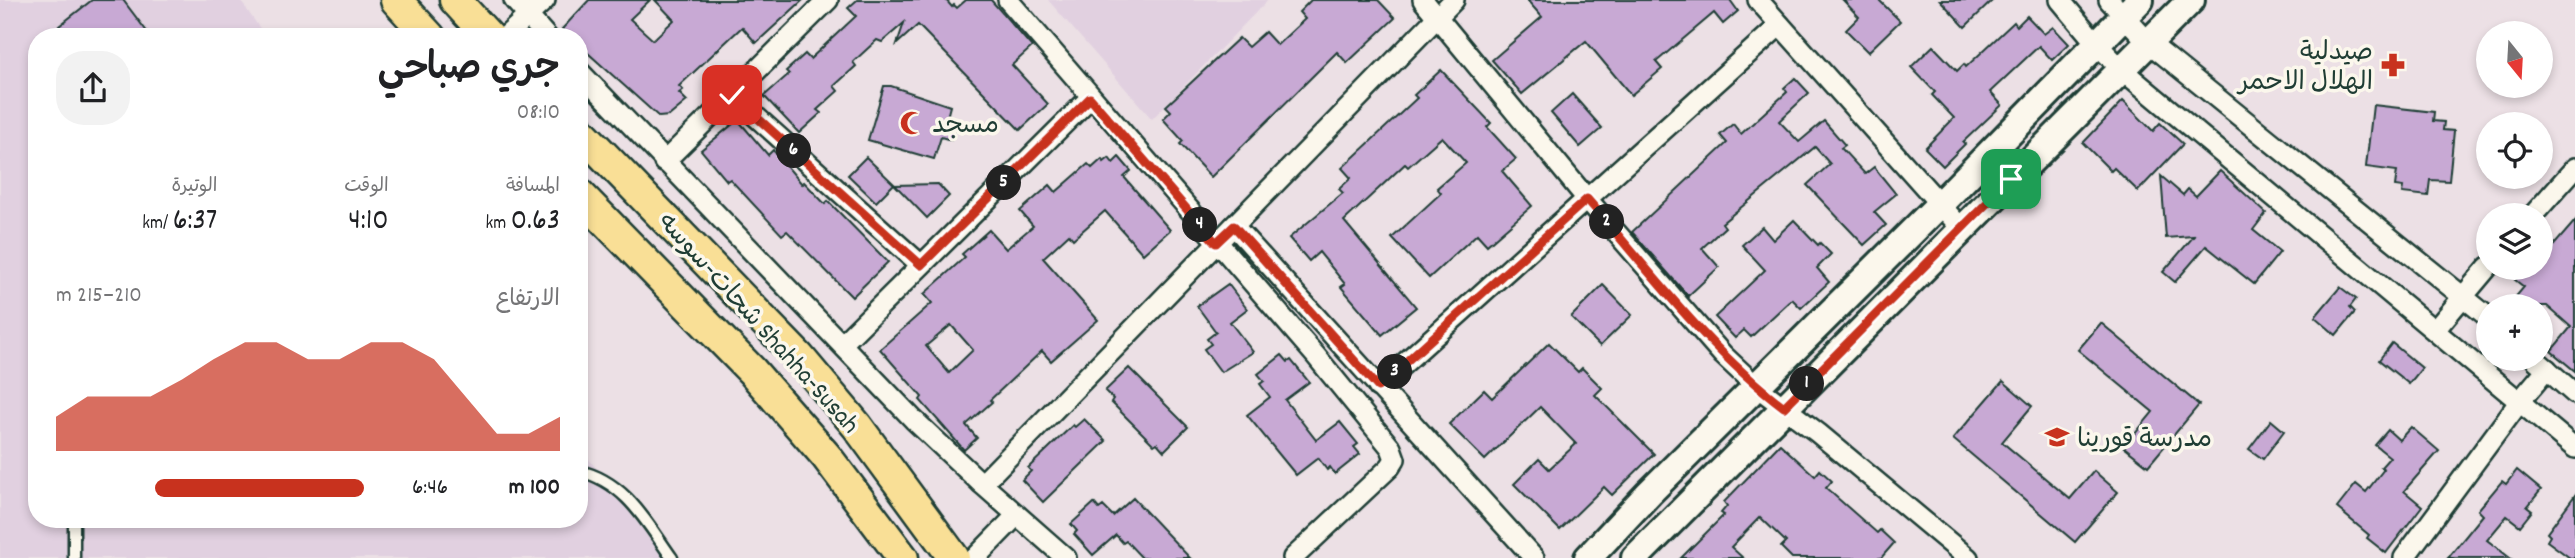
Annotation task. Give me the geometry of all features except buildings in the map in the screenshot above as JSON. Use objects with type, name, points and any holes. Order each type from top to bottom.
[{"type":"main road","points":[[396,0],[422,28]]},
{"type":"main road","points":[[455,0],[481,28]]},
{"type":"main road","name":"شحات-سوسه Shahha-Susah","points":[[588,139],[823,384],[946,552]]},
{"type":"main road","name":"شحات-سوسه Shahha-Susah","points":[[588,203],[752,371],[826,456],[903,558]]},
{"type":"street","points":[[514,0],[539,28]]},
{"type":"street","points":[[515,28],[545,0]]},
{"type":"street","points":[[664,162],[828,0]]},
{"type":"street","points":[[1008,0],[1090,98],[1316,356],[1381,434],[1394,454],[1391,467],[1293,558]]},
{"type":"street","points":[[1423,0],[1587,199],[1723,355],[1757,387],[1968,558]]},
{"type":"street","points":[[982,484],[1454,0]]},
{"type":"street","points":[[1758,0],[1962,229]]},
{"type":"street","points":[[2060,0],[2121,69],[2575,448]]},
{"type":"street","points":[[1635,558],[2191,0]]},
{"type":"street","points":[[1600,554],[1649,493],[1939,205],[2096,43],[2124,6],[2149,43],[2476,306]]},
{"type":"street","points":[[1378,387],[1780,25]]},
{"type":"street","points":[[588,81],[914,420],[1066,558]]},
{"type":"street","points":[[732,95],[921,265]]},
{"type":"street","points":[[842,344],[1090,98]]},
{"type":"street","points":[[2544,203],[2575,167]]},
{"type":"street","points":[[1234,226],[1534,558]]},
{"type":"street","points":[[2435,330],[2477,280]]},
{"type":"street","points":[[2404,558],[2520,401],[2537,371]]},
{"type":"street","points":[[2549,371],[2575,394]]},
{"type":"street","points":[[975,558],[1017,515]]},
{"type":"lane","points":[[588,474],[601,478],[626,496],[672,558]]},
{"type":"lane","points":[[74,528],[74,558]]},
{"type":"shaded area","points":[[0,0],[240,0],[260,28],[28,28],[28,528],[588,528],[588,458],[665,558],[0,558]]},
{"type":"shaded area","points":[[1048,0],[1268,0],[1152,119]]},
{"type":"place","name":"صيدلية الهلال الاحمر","points":[[2393,65]]},
{"type":"place","name":"مسجد","points":[[912,123]]},
{"type":"place","name":"مدرسة قورينا","points":[[2057,437]]},
{"type":"route","points":[[732,95],[921,265],[1090,98],[1216,243],[1234,226],[1378,387],[1587,199],[1723,355],[1757,387],[1784,407],[2011,179]]}]
